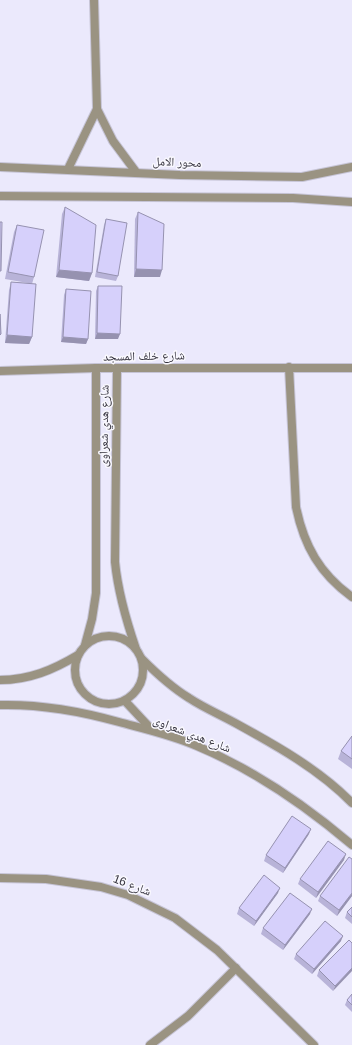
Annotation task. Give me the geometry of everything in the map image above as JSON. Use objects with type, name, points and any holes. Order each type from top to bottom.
[{"type":"street","points":[[68,170],[96,110],[94,0]]},
{"type":"street","points":[[96,110],[113,141],[136,172]]},
{"type":"street","name":"محور الامل","points":[[0,167],[180,175],[302,177],[352,167]]},
{"type":"street","points":[[0,196],[293,198],[352,202]]},
{"type":"street","points":[[289,366],[296,507],[300,527],[307,546],[317,564],[329,579],[352,597]]},
{"type":"street","name":"شارع خلف المسجد","points":[[0,371],[96,368],[289,366],[352,368]]},
{"type":"street","name":"شارع هدي شعراوى","points":[[85,645],[92,619],[96,593],[96,368]]},
{"type":"street","name":"شارع هدي شعراوى","points":[[117,368],[115,562],[119,593],[136,648]]},
{"type":"street","points":[[111,635],[129,642],[136,648],[142,659],[144,668],[141,683],[133,695],[126,701],[106,705],[97,703],[83,693],[75,678],[75,666],[78,655],[85,645],[97,638],[111,635]]},
{"type":"street","points":[[0,680],[27,677],[45,672],[78,655]]},
{"type":"street","points":[[142,659],[171,686],[188,697],[264,738],[349,797],[352,803]]},
{"type":"street","points":[[126,701],[152,731]]},
{"type":"street","points":[[79,712],[97,703]]},
{"type":"street","name":"شارع هدي شعراوى","points":[[0,705],[20,704],[79,712],[152,731],[196,746],[238,765],[278,788],[352,845]]},
{"type":"street","name":"شارع 16","points":[[0,878],[76,882],[101,886],[128,895],[175,918],[198,934],[236,968],[315,1045]]},
{"type":"street","points":[[150,1045],[188,1016],[236,968]]},
{"type":"building","points":[[65,207],[96,225],[92,273],[59,270]]},
{"type":"building","points":[[138,212],[164,224],[162,270],[136,269]]},
{"type":"building","points":[[106,219],[127,223],[118,276],[97,272]]},
{"type":"building","points":[[0,222],[2,222],[1,271],[0,271]]},
{"type":"building","points":[[17,225],[44,230],[34,277],[8,272]]},
{"type":"building","points":[[11,282],[36,284],[32,337],[7,335]]},
{"type":"building","points":[[98,286],[122,286],[120,334],[97,333]]},
{"type":"building","points":[[66,289],[91,291],[88,339],[63,337]]},
{"type":"building","points":[[0,314],[1,334],[0,335]]},
{"type":"building","points":[[352,736],[352,759],[341,751]]},
{"type":"building","points":[[292,816],[311,829],[285,868],[266,855]]},
{"type":"building","points":[[328,841],[346,854],[318,892],[300,879]]},
{"type":"building","points":[[349,857],[352,859],[352,893],[339,910],[320,896]]},
{"type":"building","points":[[264,875],[280,888],[256,921],[239,908]]},
{"type":"building","points":[[290,893],[312,909],[285,945],[263,928]]},
{"type":"building","points":[[352,907],[352,917],[347,912]]},
{"type":"building","points":[[325,921],[343,936],[314,969],[296,954]]},
{"type":"building","points":[[349,940],[352,943],[352,968],[335,986],[319,970]]},
{"type":"building","points":[[352,994],[352,1005],[347,1000]]}]
